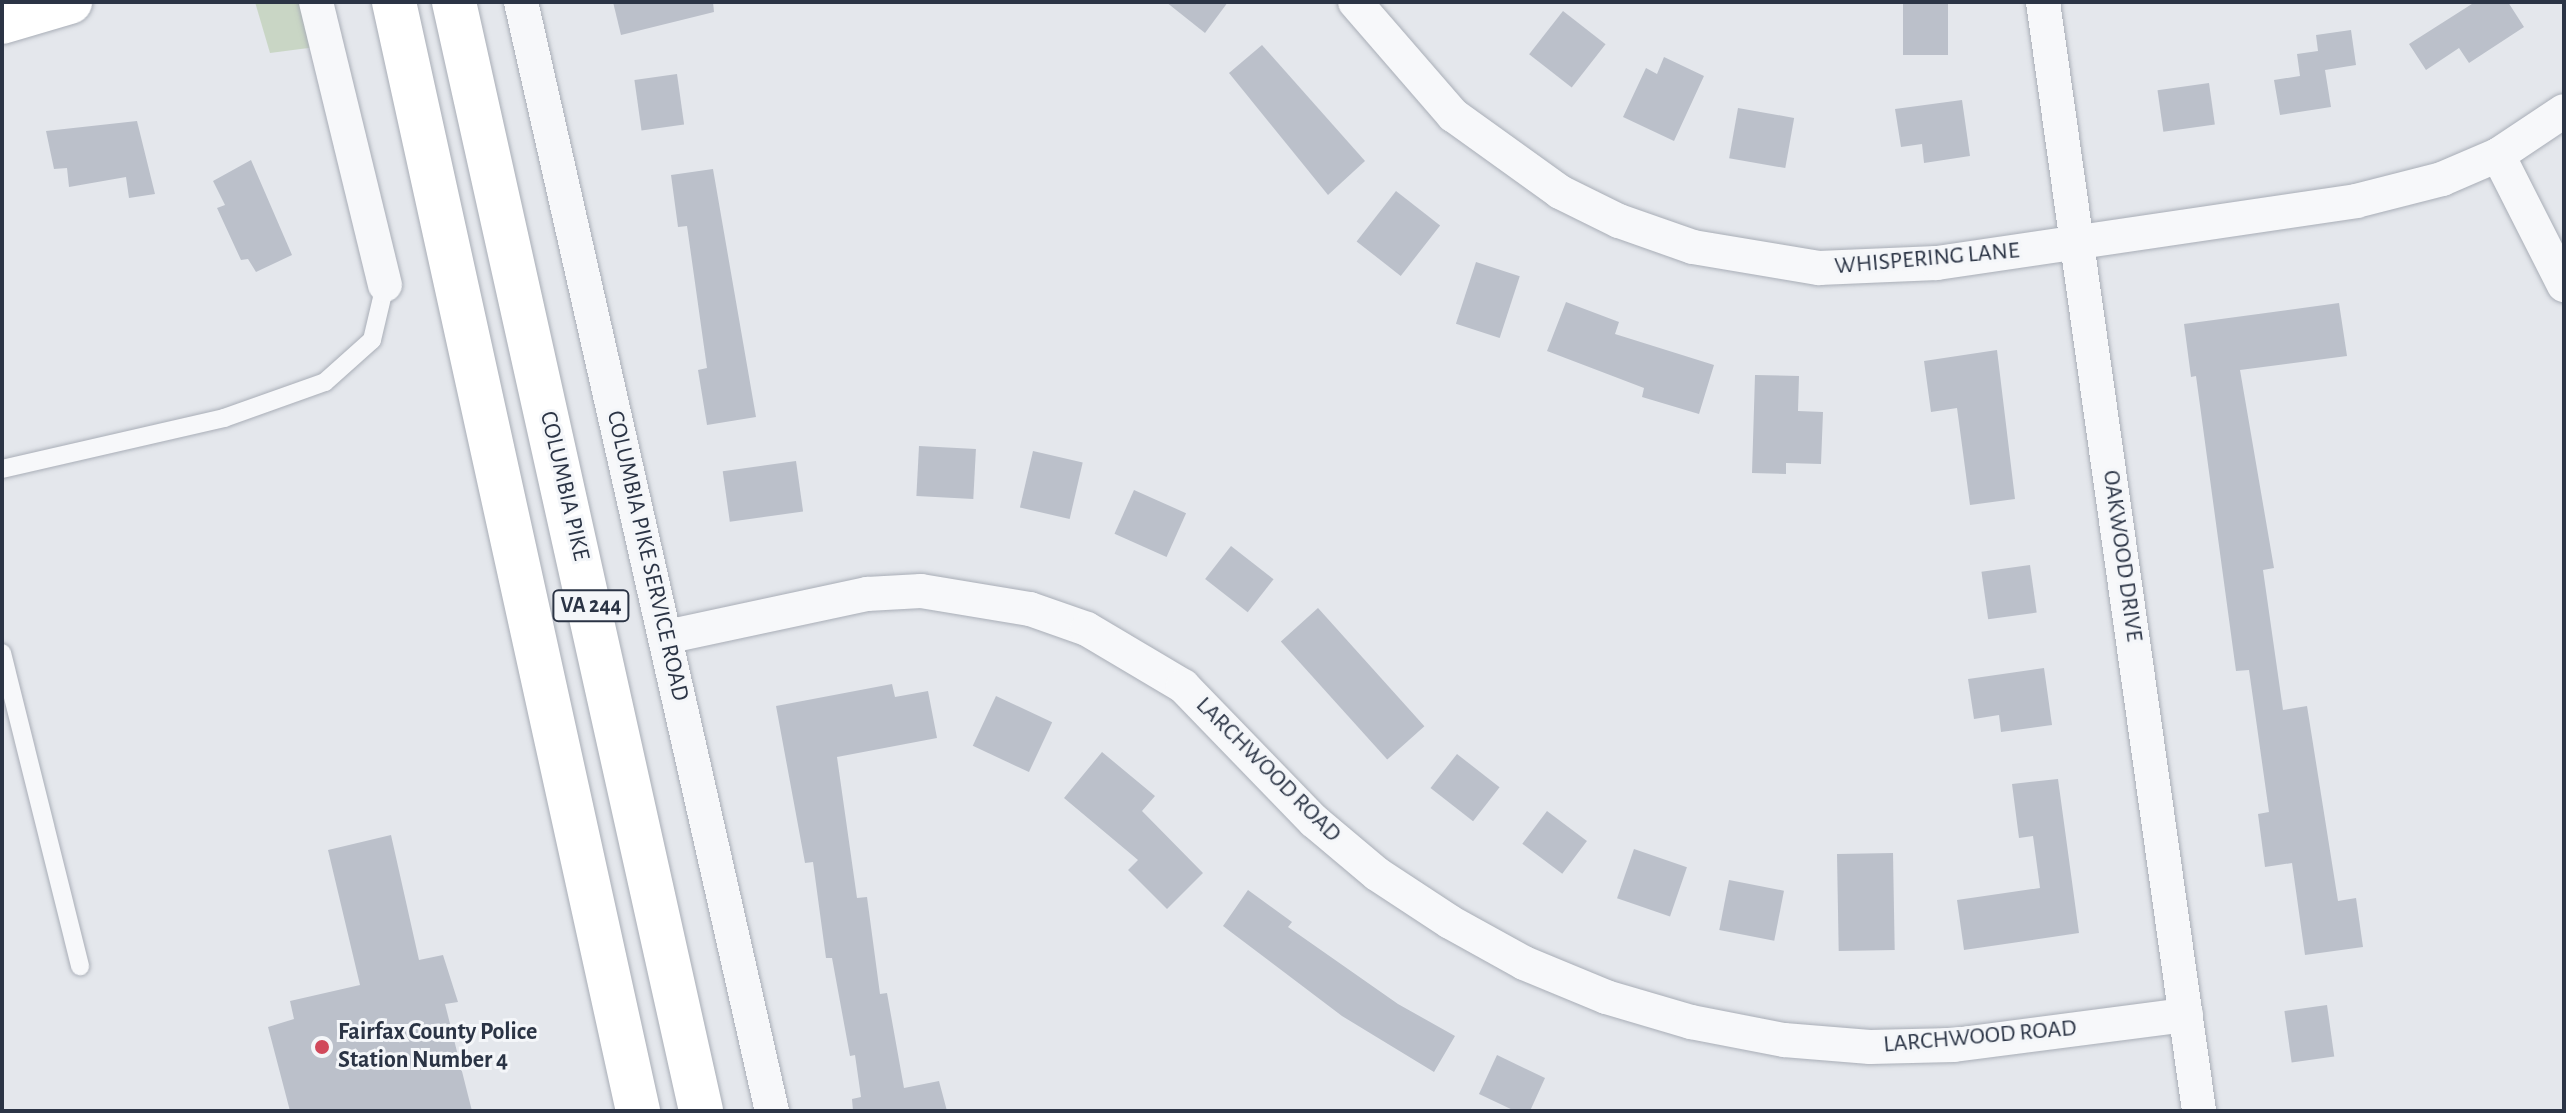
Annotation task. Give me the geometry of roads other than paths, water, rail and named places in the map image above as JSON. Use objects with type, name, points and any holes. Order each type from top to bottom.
[{"type":"main road","points":[[2,22],[70,2]]},
{"type":"main road","name":"VA 244","points":[[394,2],[638,1111]]},
{"type":"main road","name":"COLUMBIA PIKE","points":[[454,2],[701,1111]]},
{"type":"street","points":[[316,2],[385,285]]},
{"type":"street","name":"COLUMBIA PIKE SERVICE ROAD","points":[[521,2],[772,1111]]},
{"type":"street","name":"WHISPERING LANE","points":[[1355,2],[1406,67],[1503,156],[1619,221],[1693,247],[1760,262],[1857,269],[2078,243],[2356,201],[2442,179],[2498,155],[2564,111]]},
{"type":"street","name":"OAKWOOD DRIVE","points":[[2043,2],[2199,1111]]},
{"type":"street","points":[[2498,155],[2564,285]]},
{"type":"street","name":"LARCHWOOD ROAD","points":[[666,637],[867,594],[921,591],[1030,609],[1087,629],[1183,686],[1314,821],[1377,874],[1450,922],[1524,963],[1606,997],[1691,1022],[1784,1040],[1870,1047],[1954,1045],[2186,1015]]},
{"type":"lane","points":[[2,469],[224,418],[325,382],[372,340],[385,285]]},
{"type":"lane","points":[[2,653],[80,966]]},
{"type":"place","name":"Fairfax County Police Station Number 4","points":[[322,1047]]}]
